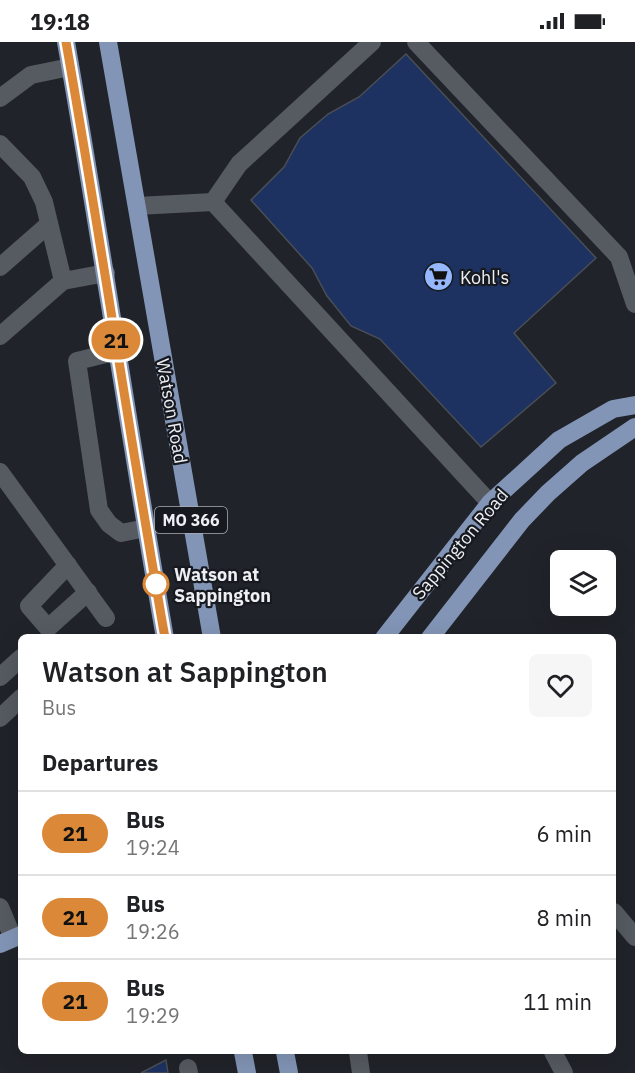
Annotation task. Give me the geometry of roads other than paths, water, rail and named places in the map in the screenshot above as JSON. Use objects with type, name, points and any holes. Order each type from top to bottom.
[{"type":"main road","name":"MO 366","points":[[66,42],[164,634]]},
{"type":"main road","name":"Watson Road","points":[[108,42],[211,634]]},
{"type":"main road","name":"Sappington Road","points":[[387,634],[490,503],[559,440],[613,409],[635,405]]},
{"type":"main road","name":"Sappington Road","points":[[433,634],[522,520],[548,493],[582,463],[635,427]]},
{"type":"main road","points":[[243,1054],[247,1073]]},
{"type":"main road","points":[[285,1054],[289,1073]]},
{"type":"street","points":[[213,202],[239,164],[372,42]]},
{"type":"street","points":[[416,42],[619,257],[635,304]]},
{"type":"street","points":[[0,99],[31,75],[70,67]]},
{"type":"street","points":[[0,144],[32,177],[44,202],[63,281]]},
{"type":"street","points":[[137,206],[213,202]]},
{"type":"street","points":[[213,202],[490,503]]},
{"type":"street","points":[[0,267],[49,224]]},
{"type":"street","points":[[0,336],[63,281],[106,273]]},
{"type":"street","points":[[118,351],[77,361],[99,510],[109,525],[121,533],[146,528]]},
{"type":"street","points":[[0,472],[106,618]]},
{"type":"street","points":[[68,565],[29,606],[44,633],[88,592]]},
{"type":"street","points":[[0,677],[18,661]]},
{"type":"street","points":[[0,718],[18,701]]},
{"type":"street","points":[[0,907],[12,939]]},
{"type":"street","points":[[616,914],[635,937]]},
{"type":"street","points":[[358,1054],[361,1073]]},
{"type":"street","points":[[554,1054],[564,1073]]},
{"type":"place","name":"Kohl's","points":[[439,277]]},
{"type":"place","name":"Watson at Sappington","points":[[156,584]]}]
